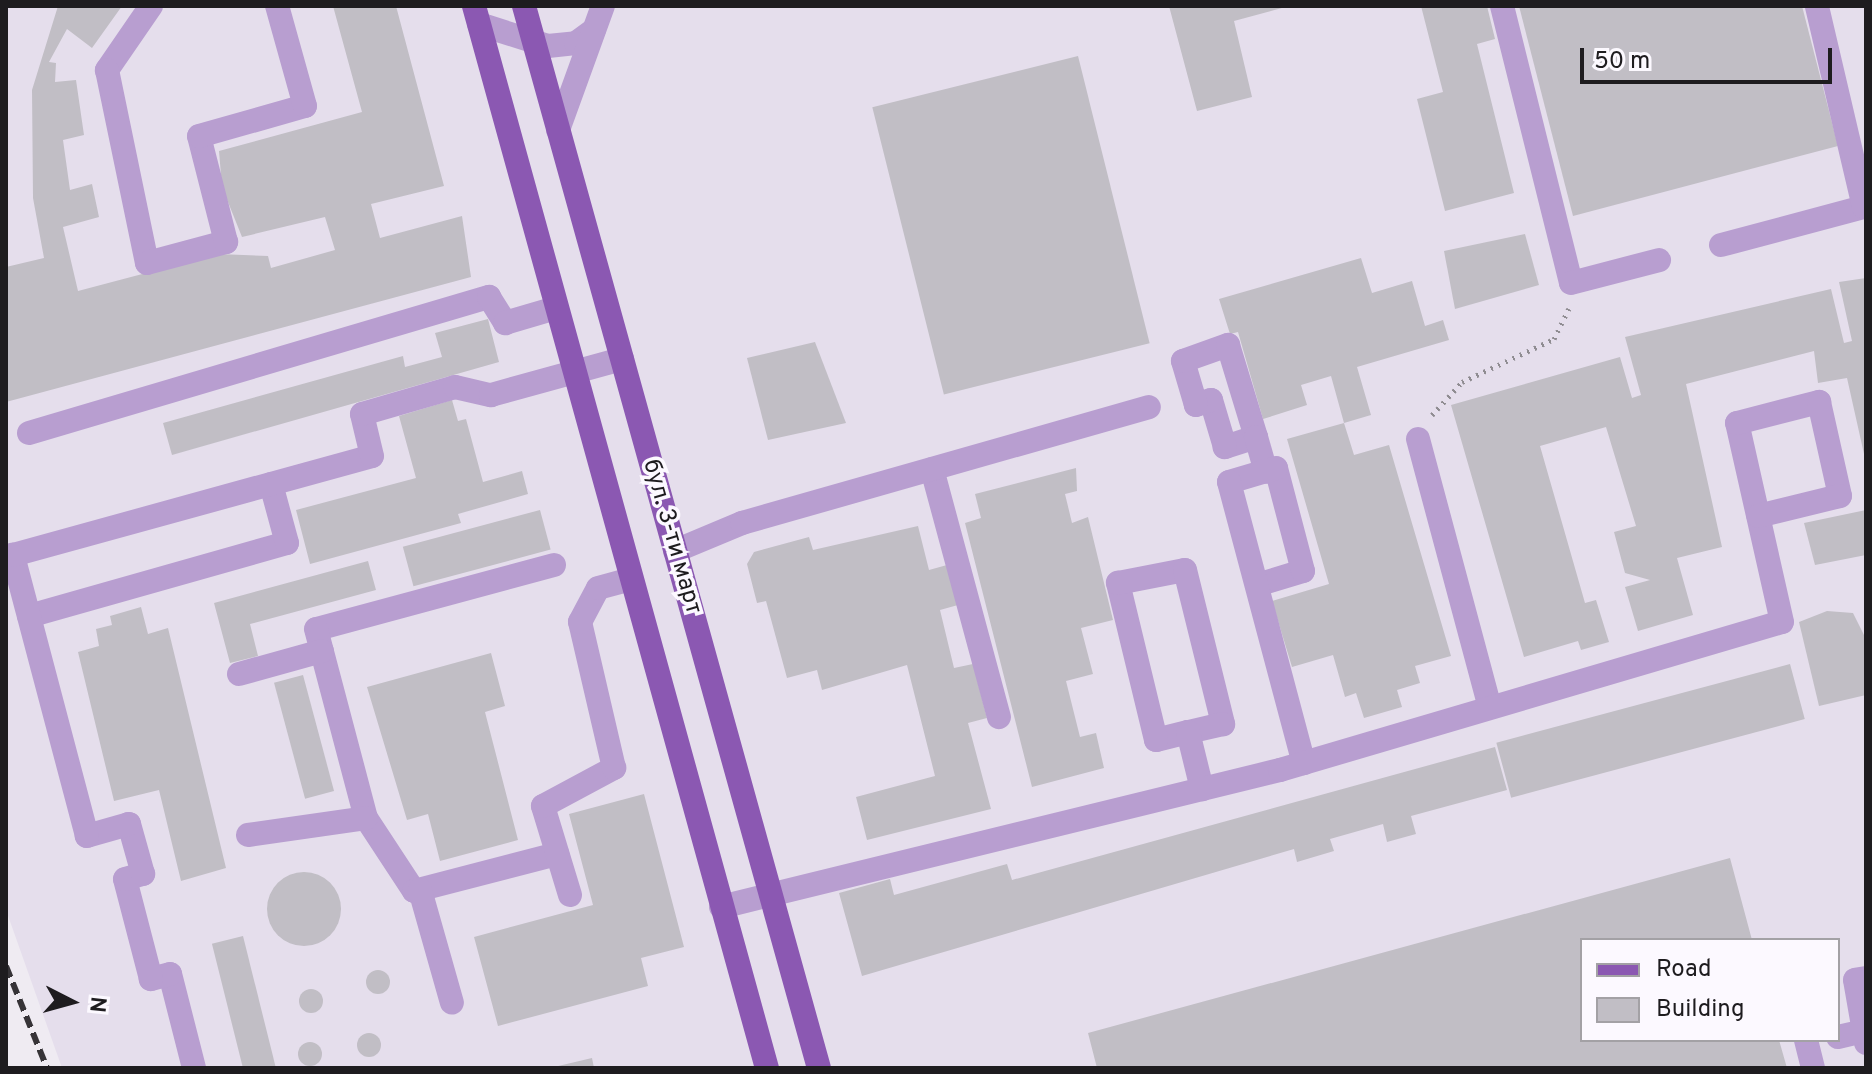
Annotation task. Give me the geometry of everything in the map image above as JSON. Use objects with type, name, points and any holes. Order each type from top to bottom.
[{"type":"main road","name":"бул. 3-ти март","points":[[524,6],[819,1068]]},
{"type":"main road","name":"бул. 3-ти март","points":[[477,15],[767,1068]]},
{"type":"lane","points":[[151,6],[107,70],[147,263],[226,242],[199,136],[305,106],[277,6]]},
{"type":"lane","points":[[558,130],[603,6]]},
{"type":"lane","points":[[1502,6],[1571,283],[1659,260]]},
{"type":"lane","points":[[1721,245],[1864,207],[1817,6]]},
{"type":"lane","points":[[477,15],[534,44],[576,43],[594,30]]},
{"type":"lane","points":[[29,433],[489,297],[505,323],[556,308]]},
{"type":"lane","points":[[194,1068],[170,974],[151,979],[125,879],[143,874],[129,824],[87,836],[13,555],[372,456],[362,414],[455,387],[491,395],[622,359]]},
{"type":"lane","points":[[721,907],[1304,763],[1782,622],[1758,516],[1737,423],[1819,402],[1840,496],[1758,516]]},
{"type":"lane","points":[[675,551],[742,523],[1149,407]]},
{"type":"lane","points":[[1256,437],[1266,472]]},
{"type":"lane","points":[[1418,439],[1490,708]]},
{"type":"lane","points":[[1257,585],[1303,571],[1276,468],[1229,482],[1304,763]]},
{"type":"lane","points":[[932,469],[999,717]]},
{"type":"lane","points":[[29,616],[287,543],[271,484]]},
{"type":"lane","points":[[452,1003],[420,890],[366,818],[316,629],[554,565]]},
{"type":"lane","points":[[1185,570],[1223,724],[1188,732],[1156,740],[1118,583],[1185,570]]},
{"type":"lane","points":[[570,895],[543,806],[601,779],[615,754],[580,622],[598,588],[631,579]]},
{"type":"lane","points":[[239,674],[322,651]]},
{"type":"lane","points":[[1188,732],[1202,789]]},
{"type":"lane","points":[[248,835],[366,818]]},
{"type":"lane","points":[[420,890],[557,854]]},
{"type":"lane","points":[[1840,1037],[1865,1037],[1855,980],[1866,978]]},
{"type":"path","points":[[1418,439],[1462,382],[1554,339],[1568,315],[1571,283]]},
{"type":"shaded area","points":[[6,6],[1866,6],[1866,1068],[62,1068],[6,910]]},
{"type":"building","points":[[58,6],[122,6],[92,48],[67,29],[49,62],[56,63],[55,82],[76,80],[84,135],[63,140],[70,190],[92,184],[99,217],[63,227],[78,291],[218,254],[268,256],[271,268],[335,250],[325,217],[242,237],[222,187],[219,151],[362,112],[333,6],[396,6],[444,186],[371,204],[380,238],[462,216],[471,277],[6,402],[6,267],[44,258],[33,198],[32,90]]},
{"type":"building","points":[[1169,6],[1289,6],[1234,21],[1252,97],[1197,111]]},
{"type":"building","points":[[1421,6],[1487,6],[1495,39],[1477,44],[1514,193],[1445,211],[1417,99],[1443,92]]},
{"type":"building","points":[[1519,6],[1802,6],[1838,146],[1573,216]]},
{"type":"building","points":[[1078,56],[1150,343],[944,394],[872,107]]},
{"type":"building","points":[[1525,234],[1539,285],[1455,309],[1444,251]]},
{"type":"building","points":[[1361,258],[1372,293],[1412,281],[1425,326],[1443,320],[1449,340],[1357,367],[1371,415],[1344,423],[1331,376],[1301,385],[1307,405],[1263,419],[1238,332],[1230,334],[1219,299]]},
{"type":"building","points":[[1866,278],[1866,463],[1847,378],[1818,383],[1814,351],[1686,384],[1722,547],[1677,558],[1693,615],[1638,631],[1625,587],[1650,580],[1625,573],[1614,532],[1636,526],[1606,427],[1540,446],[1585,603],[1596,600],[1609,642],[1581,650],[1578,641],[1524,657],[1451,405],[1620,357],[1632,398],[1641,395],[1625,337],[1831,289],[1844,343],[1852,341],[1839,282]]},
{"type":"building","points":[[488,319],[499,362],[172,455],[163,423],[403,356],[405,367],[442,357],[435,333]]},
{"type":"building","points":[[815,342],[846,423],[768,440],[747,358]]},
{"type":"building","points":[[452,400],[458,421],[466,419],[483,482],[522,471],[528,494],[458,514],[461,523],[310,564],[296,510],[416,478],[399,416]]},
{"type":"building","points":[[1344,423],[1354,455],[1389,445],[1451,656],[1415,666],[1420,683],[1397,690],[1402,707],[1364,718],[1356,693],[1345,697],[1333,655],[1292,667],[1272,601],[1329,584],[1287,439]]},
{"type":"building","points":[[1076,468],[1077,491],[1065,494],[1072,523],[1088,517],[1113,620],[1081,628],[1093,674],[1066,681],[1080,737],[1096,733],[1104,768],[1032,787],[965,523],[981,518],[975,494]]},
{"type":"building","points":[[540,510],[551,550],[413,586],[403,547]]},
{"type":"building","points":[[1866,510],[1866,555],[1815,565],[1804,523]]},
{"type":"building","points":[[918,526],[929,570],[947,565],[958,605],[940,610],[954,668],[973,664],[987,718],[968,723],[991,809],[867,840],[856,797],[935,776],[907,665],[822,690],[817,670],[787,678],[766,601],[757,603],[747,564],[754,552],[809,537],[813,550]]},
{"type":"building","points":[[368,561],[376,590],[250,624],[258,656],[230,663],[214,603]]},
{"type":"building","points":[[141,607],[148,634],[168,628],[226,868],[181,881],[159,790],[114,801],[78,652],[99,646],[96,629],[112,625],[110,616]]},
{"type":"building","points":[[1827,611],[1853,613],[1866,639],[1866,695],[1819,706],[1799,622]]},
{"type":"building","points":[[491,653],[505,706],[485,712],[518,840],[440,861],[428,814],[407,820],[367,687]]},
{"type":"building","points":[[1790,664],[1805,719],[1511,798],[1496,743]]},
{"type":"building","points":[[303,675],[334,791],[305,799],[274,683]]},
{"type":"building","points":[[1495,747],[1507,790],[1411,816],[1416,834],[1387,842],[1383,824],[1330,839],[1334,851],[1297,862],[1294,849],[862,976],[839,893],[890,879],[894,895],[1007,864],[1012,880]]},
{"type":"building","points":[[644,794],[684,947],[641,958],[648,986],[498,1026],[474,937],[593,905],[569,814]]},
{"type":"building","points":[[1730,858],[1751,938],[1580,938],[1580,1042],[1780,1042],[1787,1068],[1097,1068],[1088,1033]]},
{"type":"building","points":[[304,872],[318,875],[330,883],[338,895],[341,909],[338,923],[330,935],[318,943],[304,946],[290,943],[278,935],[270,923],[267,909],[270,895],[278,883],[290,875]]},
{"type":"building","points":[[243,936],[276,1068],[243,1068],[212,944]]},
{"type":"building","points":[[378,970],[387,973],[390,982],[387,991],[378,994],[369,991],[366,982],[369,973]]},
{"type":"building","points":[[311,989],[320,992],[323,1001],[320,1010],[311,1013],[302,1010],[299,1001],[302,992]]},
{"type":"building","points":[[369,1033],[378,1036],[381,1045],[378,1054],[369,1057],[360,1054],[357,1045],[360,1036]]},
{"type":"building","points":[[310,1042],[319,1045],[322,1054],[319,1063],[310,1066],[301,1063],[298,1054],[301,1045]]},
{"type":"building","points":[[592,1058],[594,1068],[554,1068],[554,1067]]},
{"type":"railway","points":[[6,966],[47,1068]]}]
